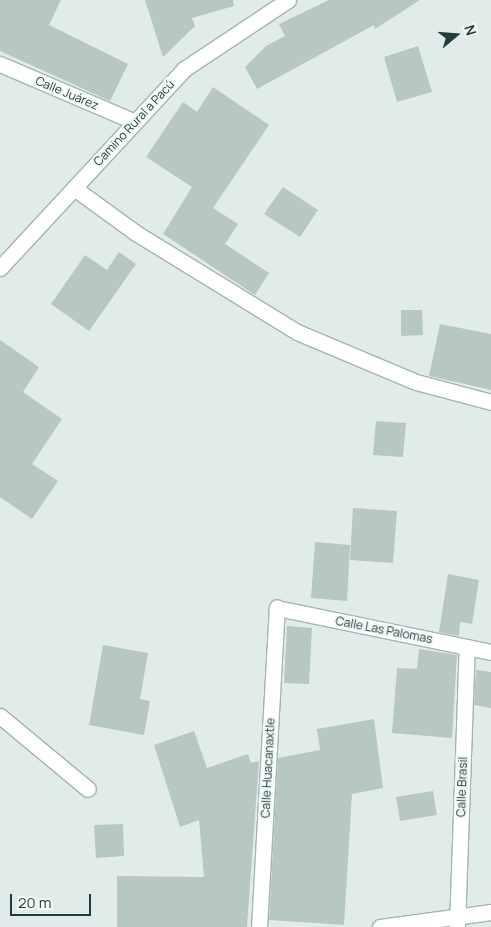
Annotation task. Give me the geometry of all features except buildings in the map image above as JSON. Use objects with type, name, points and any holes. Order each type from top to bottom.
[{"type":"street","name":"Camino Rural a Pacú","points":[[0,268],[184,69],[288,0]]},
{"type":"street","name":"Calle Juárez","points":[[0,64],[134,122]]},
{"type":"street","points":[[74,188],[136,233],[298,332],[416,382],[491,402]]},
{"type":"street","name":"Calle Las Palomas","points":[[277,608],[491,652]]},
{"type":"street","name":"Calle Huacanaxtle","points":[[259,927],[277,608]]},
{"type":"street","name":"Calle Brasil","points":[[457,922],[467,647]]},
{"type":"street","points":[[0,716],[88,789]]},
{"type":"street","points":[[380,927],[457,922],[491,912]]}]
